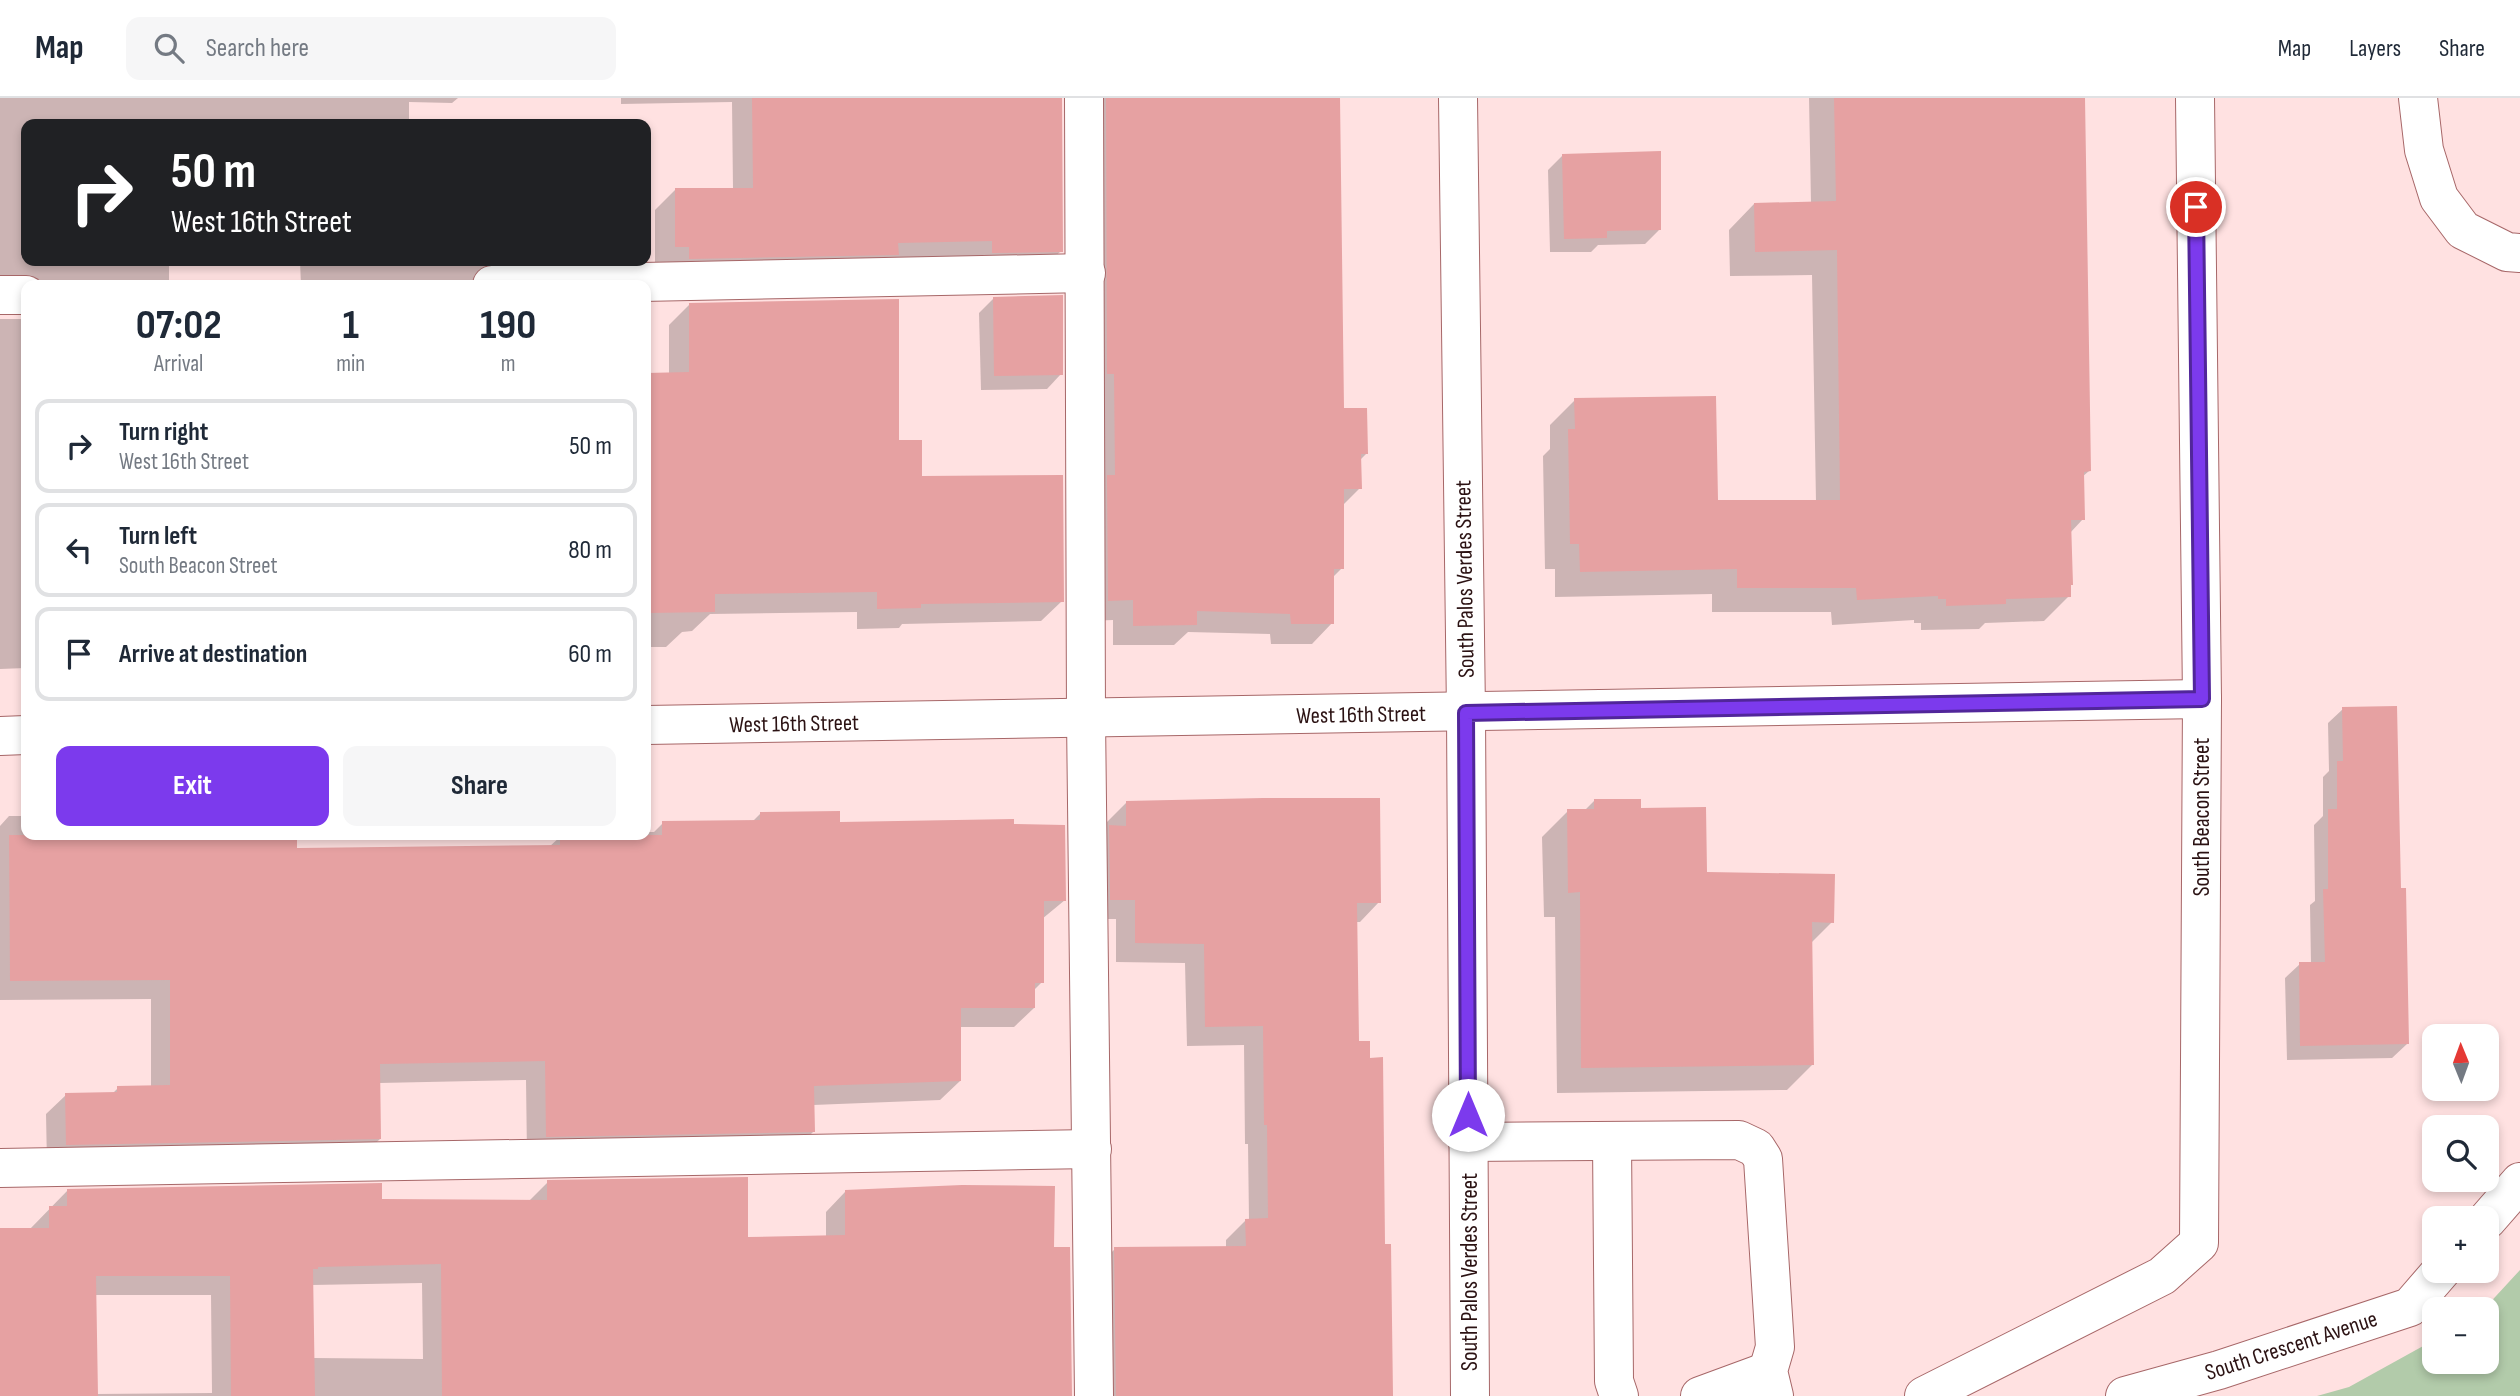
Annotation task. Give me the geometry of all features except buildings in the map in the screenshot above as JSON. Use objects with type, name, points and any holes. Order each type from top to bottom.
[{"type":"street","points":[[1084,98],[1086,718],[1094,1396]]},
{"type":"street","name":"South Palos Verdes Street","points":[[1458,98],[1466,713],[1469,1396]]},
{"type":"street","name":"South Beacon Street","points":[[1924,1396],[2162,1276],[2199,1242],[2202,699],[2195,98]]},
{"type":"street","points":[[2418,98],[2424,150],[2439,198],[2463,230],[2507,252],[2520,253]]},
{"type":"street","points":[[651,282],[1086,273]]},
{"type":"street","points":[[0,295],[21,295]]},
{"type":"street","name":"West 16th Street","points":[[651,725],[2202,699]]},
{"type":"street","points":[[0,736],[21,735]]},
{"type":"street","points":[[1468,1142],[1738,1140],[1756,1148],[1763,1159],[1770,1243],[1775,1347],[1771,1383],[1700,1396]]},
{"type":"street","points":[[1612,1142],[1614,1381],[1619,1396]]},
{"type":"street","points":[[0,1168],[1092,1149]]},
{"type":"street","points":[[2499,1206],[2520,1182]]},
{"type":"street","name":"South Crescent Avenue","points":[[2125,1396],[2219,1370],[2410,1307],[2431,1283]]},
{"type":"green space","points":[[2520,1270],[2520,1396],[2317,1396],[2349,1387],[2422,1347],[2422,1374],[2499,1374],[2499,1297],[2495,1297]]},
{"type":"route","points":[[1468,1115],[1466,713],[2202,699],[2196,207]]}]
